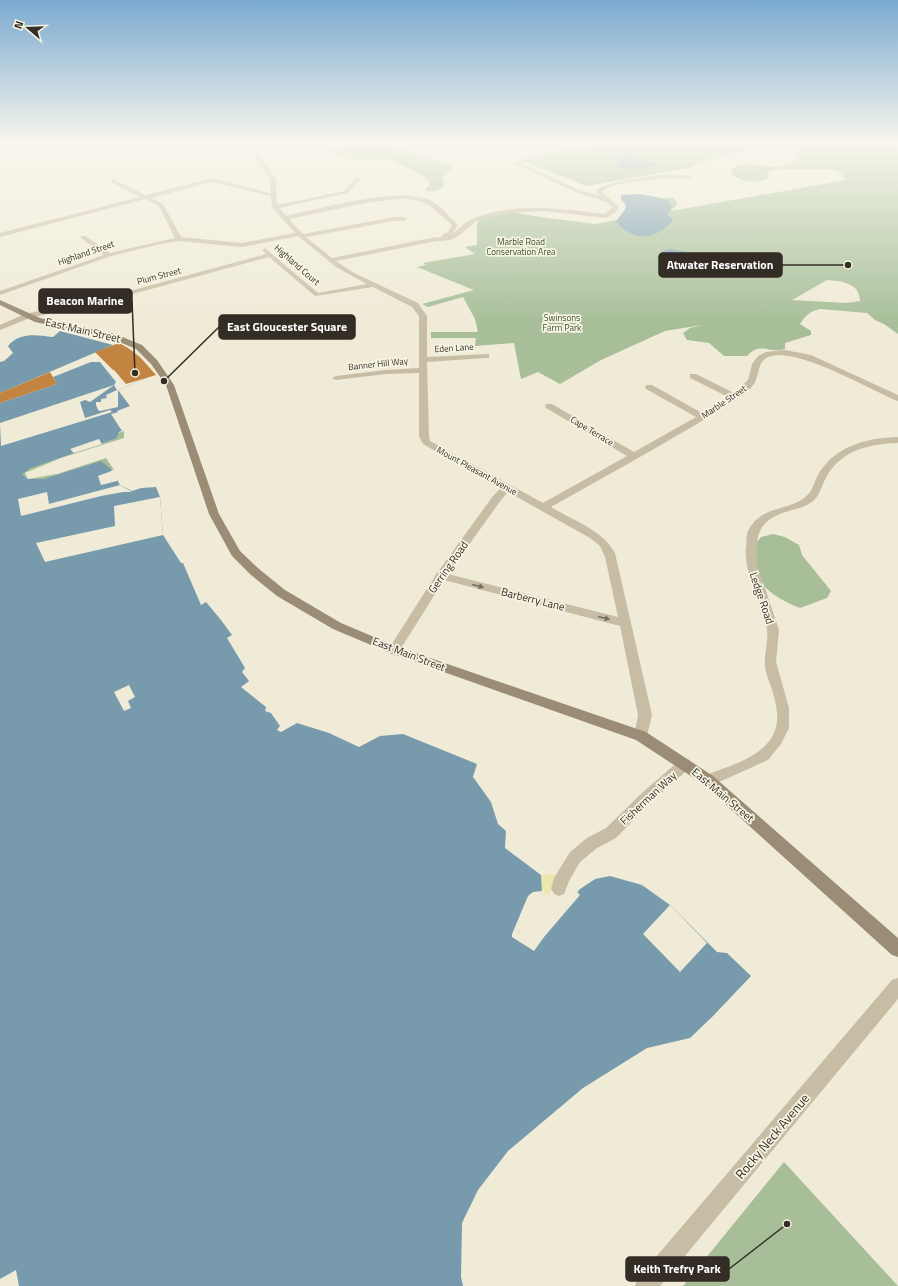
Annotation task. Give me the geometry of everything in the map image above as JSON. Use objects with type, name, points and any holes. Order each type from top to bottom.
[{"type":"main road","name":"East Main Street","points":[[0,302],[38,320],[112,336],[139,347],[154,362],[170,385],[214,514],[236,553],[255,572],[281,592],[337,626],[394,650],[641,736],[708,780],[898,949]]},
{"type":"street","points":[[0,235],[121,204]]},
{"type":"street","points":[[159,204],[164,209],[179,239]]},
{"type":"street","points":[[275,207],[289,204]]},
{"type":"street","points":[[284,218],[351,204]]},
{"type":"street","points":[[431,204],[455,225],[450,233],[431,240]]},
{"type":"street","points":[[330,260],[431,240],[448,239],[455,236],[474,220],[499,212],[545,209],[606,216],[611,214],[615,209],[614,204]]},
{"type":"street","name":"Mount Pleasant Avenue","points":[[275,207],[299,235],[330,260],[348,272],[415,305],[422,312],[424,360],[424,436],[426,442],[507,488],[544,507],[603,542],[612,561],[645,715],[641,736]]},
{"type":"street","name":"Highland Street","points":[[0,293],[109,255],[143,245],[179,239],[242,245],[394,219],[404,219]]},
{"type":"street","points":[[82,236],[109,255]]},
{"type":"street","name":"Highland Court","points":[[258,242],[270,255],[317,295],[374,284]]},
{"type":"street","name":"Plum Street","points":[[0,328],[28,316],[122,296],[270,255]]},
{"type":"street","name":"Marble Street","points":[[544,507],[735,397],[749,386],[752,381],[756,364],[761,358],[776,352],[808,357],[898,398]]},
{"type":"street","name":"Eden Lane","points":[[424,360],[486,356]]},
{"type":"street","name":"Banner Hill Way","points":[[336,378],[386,372],[423,370]]},
{"type":"street","points":[[693,376],[735,397]]},
{"type":"street","points":[[649,387],[702,417]]},
{"type":"street","name":"Cape Terrace","points":[[549,406],[634,456]]},
{"type":"street","name":"Ledge Road","points":[[708,780],[734,770],[763,756],[774,744],[784,720],[784,708],[773,677],[770,660],[774,636],[772,626],[755,582],[752,567],[750,552],[753,530],[769,513],[790,508],[813,496],[826,469],[846,451],[859,445],[882,440],[898,440]]},
{"type":"street","name":"Gerring Road","points":[[394,650],[441,576],[497,498],[507,488]]},
{"type":"street","name":"Barberry Lane","points":[[441,576],[625,623]]},
{"type":"street","name":"Fisherman Way","points":[[559,889],[562,878],[575,857],[592,843],[611,833],[648,796],[685,764]]},
{"type":"street","name":"Rocky Neck Avenue","points":[[646,1286],[898,986]]},
{"type":"green space","points":[[625,204],[677,204],[671,211],[710,204],[898,204],[898,334],[884,324],[875,320],[867,313],[820,309],[808,314],[800,324],[811,331],[811,335],[785,343],[785,349],[756,349],[747,356],[724,356],[709,343],[687,340],[683,333],[690,328],[702,325],[665,331],[601,360],[560,384],[538,372],[521,379],[514,343],[475,346],[476,338],[431,338],[431,332],[478,332],[475,319],[463,297],[428,307],[422,304],[474,290],[417,267],[426,265],[423,263],[475,254],[465,247],[477,245],[478,220],[505,211],[596,224],[621,219],[627,206]],"holes":[[[827,280],[844,282],[857,290],[860,301],[847,303],[792,300]]]},
{"type":"green space","points":[[124,431],[124,438],[61,458],[25,473],[28,479],[57,474],[106,458],[114,470],[99,475],[32,485],[15,470]]},
{"type":"green space","points":[[773,534],[785,537],[799,545],[802,555],[831,591],[827,598],[800,608],[776,596],[765,587],[758,577],[756,570],[756,543],[761,537]]},
{"type":"green space","points":[[784,1162],[898,1286],[683,1286]]},
{"type":"sand","points":[[523,874],[542,877],[543,874],[555,874],[555,887],[549,894],[543,895],[545,892]]},
{"type":"water","points":[[626,204],[670,204],[671,209],[667,214],[673,220],[668,226],[650,236],[637,236],[625,230],[616,221],[625,210]]},
{"type":"water","points":[[669,249],[699,254],[694,262],[688,265],[675,261],[672,255],[662,253],[663,251]]},
{"type":"water","points":[[60,331],[113,345],[146,378],[118,390],[130,406],[117,411],[127,429],[119,432],[117,438],[31,468],[22,474],[27,479],[44,479],[101,461],[111,469],[120,485],[132,491],[141,488],[156,487],[160,497],[163,535],[181,563],[183,563],[201,605],[206,602],[232,635],[227,638],[245,668],[242,672],[249,681],[241,687],[266,707],[265,711],[271,713],[280,726],[277,730],[281,732],[297,723],[329,733],[359,747],[380,736],[403,734],[477,764],[473,777],[491,802],[498,824],[506,831],[505,848],[541,875],[542,893],[535,894],[518,933],[533,944],[580,889],[595,879],[610,876],[642,885],[670,905],[717,952],[727,953],[751,976],[690,1038],[646,1072],[502,1212],[490,1230],[486,1249],[490,1286],[0,1286],[0,362],[4,361],[13,353],[8,346],[18,338],[23,336],[53,337]]},
{"type":"pier","points":[[113,345],[146,378],[118,390],[118,407],[100,411],[96,405],[96,402],[101,402],[101,399],[107,398],[106,395],[117,390],[114,385],[116,382],[100,362],[91,362],[53,377],[57,384],[0,403],[0,393]]},
{"type":"pier","points":[[114,385],[90,402],[85,400],[80,402],[85,418],[110,410],[112,412],[1,446],[0,423]]},
{"type":"pier","points":[[119,412],[129,429],[122,431],[111,414]]},
{"type":"pier","points":[[99,439],[102,444],[74,453],[70,449]]},
{"type":"pier","points":[[114,470],[117,481],[101,485],[98,476]]},
{"type":"pier","points":[[120,485],[132,492],[101,496],[21,516],[18,499],[47,492],[49,504]]},
{"type":"pier","points":[[160,497],[163,535],[45,562],[36,543],[115,526],[114,506]]},
{"type":"pier","points":[[129,685],[135,697],[128,701],[131,708],[124,711],[114,692]]},
{"type":"pier","points":[[542,891],[544,894],[536,896],[518,933],[533,941],[576,891],[580,895],[534,951],[512,937],[512,934],[528,896],[533,892]]},
{"type":"pier","points":[[670,905],[707,943],[680,972],[643,934]]},
{"type":"pier","points":[[691,1039],[648,1073],[530,1186],[504,1214],[492,1231],[488,1249],[492,1286],[463,1286],[461,1277],[462,1223],[478,1190],[508,1151],[583,1088],[647,1048]]},
{"type":"pier","points":[[16,1270],[19,1286],[0,1286],[0,1279]]},
{"type":"building","points":[[119,343],[140,357],[156,375],[126,384],[95,352]]},
{"type":"building","points":[[50,372],[57,384],[0,403],[0,393]]},
{"type":"place","name":"Atwater Reservation","points":[[848,265]]},
{"type":"place","name":"Beacon Marine","points":[[135,373]]},
{"type":"place","name":"East Gloucester Square","points":[[164,381]]},
{"type":"place","name":"Keith Trefry Park","points":[[787,1224]]},
{"type":"park label","name":"Marble Road Conservation Area","points":[[521,248]]},
{"type":"park label","name":"Swinsons Farm Park","points":[[562,324]]}]
